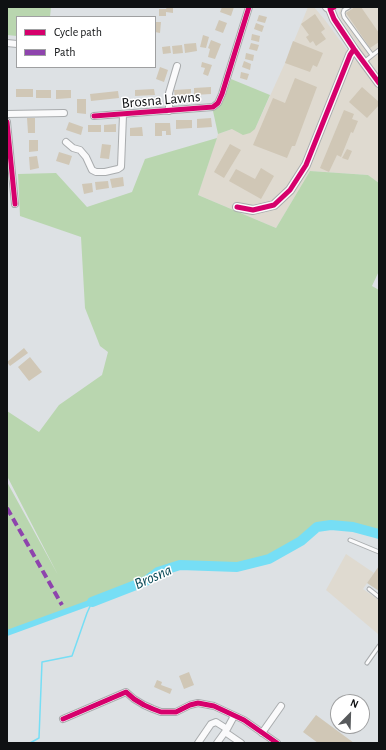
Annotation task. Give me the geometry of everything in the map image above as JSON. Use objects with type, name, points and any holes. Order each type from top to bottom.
[{"type":"street","name":"Brosna Lawns","points":[[94,116],[213,107],[218,103],[222,94],[249,7]]},
{"type":"street","points":[[331,8],[334,19],[354,50],[379,83]]},
{"type":"street","points":[[237,207],[253,210],[274,205],[290,190],[306,165],[350,55],[354,50]]},
{"type":"street","points":[[170,111],[169,93],[177,66]]},
{"type":"street","points":[[7,114],[64,113]]},
{"type":"street","points":[[66,142],[73,148],[80,150],[86,157],[92,170],[96,172],[105,172],[118,169],[121,166],[123,115]]},
{"type":"street","points":[[7,122],[15,204]]},
{"type":"street","points":[[63,719],[126,692],[144,705],[161,712],[176,712],[198,703],[214,706],[244,720],[277,743]]},
{"type":"street","points":[[262,733],[281,706]]},
{"type":"street","points":[[198,743],[211,724],[216,722],[227,729],[234,716]]},
{"type":"street","points":[[217,743],[225,732],[241,743]]},
{"type":"lane","points":[[349,7],[344,10],[344,17],[372,55]]},
{"type":"lane","points":[[364,62],[379,50]]},
{"type":"lane","points":[[350,540],[379,552]]},
{"type":"lane","points":[[369,589],[379,597]]},
{"type":"lane","points":[[367,663],[379,646]]},
{"type":"shaded area","points":[[308,7],[314,7],[355,61],[363,53],[340,17],[339,13],[341,8],[379,7],[379,183],[368,175],[310,171],[276,228],[198,195],[218,134],[232,129],[255,129],[285,63]]},
{"type":"shaded area","points":[[346,554],[374,573],[363,589],[379,600],[378,634],[326,590]]},
{"type":"green space","points":[[7,7],[51,7],[50,16],[16,16],[16,36],[7,35]]},
{"type":"green space","points":[[231,79],[270,95],[255,129],[250,133],[243,135],[232,129],[218,134],[213,111],[221,104]]},
{"type":"green space","points":[[217,138],[198,195],[276,228],[310,171],[368,175],[379,183],[379,271],[372,286],[379,290],[379,534],[353,527],[331,525],[317,527],[301,541],[269,559],[237,567],[180,565],[158,572],[146,581],[7,631],[7,482],[58,575],[7,476],[7,411],[39,432],[59,405],[102,375],[108,352],[100,346],[85,308],[81,237],[20,216],[18,174],[56,173],[87,207],[132,192],[145,159]]},
{"type":"building","points":[[167,7],[173,7],[173,13],[166,12],[166,16],[159,16],[159,9],[166,9]]},
{"type":"building","points":[[222,7],[234,7],[231,16],[220,12]]},
{"type":"building","points":[[355,7],[361,7],[379,33],[379,42],[370,48],[346,13]]},
{"type":"building","points":[[315,14],[325,29],[321,32],[326,39],[316,46],[313,41],[310,43],[306,37],[309,35],[301,24]]},
{"type":"building","points":[[259,15],[267,17],[265,23],[257,21]]},
{"type":"building","points":[[219,20],[227,23],[223,33],[215,30]]},
{"type":"building","points":[[156,22],[161,22],[160,33],[156,32]]},
{"type":"building","points":[[256,23],[264,26],[262,32],[254,29]]},
{"type":"building","points":[[252,34],[260,36],[259,42],[251,40]]},
{"type":"building","points":[[203,35],[209,37],[206,48],[200,47]]},
{"type":"building","points":[[211,40],[221,44],[215,59],[208,57],[210,49],[208,48]]},
{"type":"building","points":[[293,41],[323,53],[317,67],[313,65],[310,72],[285,63]]},
{"type":"building","points":[[196,43],[197,51],[185,53],[184,44]]},
{"type":"building","points":[[251,43],[259,45],[257,51],[249,49]]},
{"type":"building","points":[[182,45],[183,53],[173,54],[172,46]]},
{"type":"building","points":[[170,46],[171,53],[163,54],[162,47]]},
{"type":"building","points":[[246,53],[254,55],[253,61],[245,59]]},
{"type":"building","points":[[244,61],[251,64],[250,70],[242,67]]},
{"type":"building","points":[[202,62],[212,65],[208,76],[203,74],[205,68],[201,67]]},
{"type":"building","points":[[160,67],[168,70],[164,82],[156,79]]},
{"type":"building","points":[[241,72],[249,74],[247,80],[240,78]]},
{"type":"building","points":[[295,78],[317,87],[295,146],[292,146],[287,158],[253,145],[273,98],[285,103]]},
{"type":"building","points":[[211,87],[211,94],[194,95],[194,88]]},
{"type":"building","points":[[362,87],[379,102],[379,105],[367,118],[349,102]]},
{"type":"building","points":[[16,89],[33,89],[33,97],[16,97]]},
{"type":"building","points":[[154,89],[155,95],[135,96],[135,90]]},
{"type":"building","points":[[191,89],[191,97],[175,98],[174,90]]},
{"type":"building","points":[[36,90],[51,90],[51,98],[36,98]]},
{"type":"building","points":[[56,90],[71,90],[71,98],[56,99]]},
{"type":"building","points":[[118,91],[119,98],[91,101],[90,94]]},
{"type":"building","points":[[77,99],[86,99],[86,114],[77,113]]},
{"type":"building","points":[[344,110],[354,114],[352,119],[358,121],[353,133],[351,132],[341,157],[337,155],[329,172],[320,168]]},
{"type":"building","points":[[27,118],[35,118],[35,133],[28,133]]},
{"type":"building","points":[[211,118],[212,127],[197,128],[197,119]]},
{"type":"building","points":[[176,120],[192,120],[192,128],[176,129]]},
{"type":"building","points":[[69,122],[83,127],[81,135],[66,130]]},
{"type":"building","points":[[155,123],[170,123],[171,135],[166,135],[166,131],[162,131],[162,136],[155,136]]},
{"type":"building","points":[[116,124],[116,132],[104,132],[104,125]]},
{"type":"building","points":[[88,125],[101,125],[101,132],[88,132]]},
{"type":"building","points":[[142,127],[143,136],[130,136],[130,128]]},
{"type":"building","points":[[29,140],[38,140],[38,151],[29,152]]},
{"type":"building","points":[[102,144],[111,145],[109,159],[100,158]]},
{"type":"building","points":[[230,144],[241,150],[224,178],[214,172]]},
{"type":"building","points":[[347,149],[352,151],[348,160],[342,158]]},
{"type":"building","points":[[59,152],[72,156],[69,165],[56,161]]},
{"type":"building","points":[[37,156],[39,168],[30,170],[29,157]]},
{"type":"building","points":[[261,168],[274,176],[261,199],[229,181],[236,169],[255,179]]},
{"type":"building","points":[[123,177],[124,186],[112,188],[110,179]]},
{"type":"building","points":[[108,181],[109,188],[96,190],[95,182]]},
{"type":"building","points":[[92,183],[93,192],[84,194],[82,184]]},
{"type":"building","points":[[24,348],[28,353],[10,366],[7,362]]},
{"type":"building","points":[[30,357],[42,372],[29,381],[18,367]]},
{"type":"building","points":[[379,566],[379,591],[367,583]]},
{"type":"building","points":[[189,672],[194,685],[184,689],[179,676]]},
{"type":"building","points":[[157,680],[162,682],[161,685],[172,689],[170,694],[154,687]]},
{"type":"building","points":[[316,715],[330,725],[330,734],[342,734],[354,743],[318,743],[303,732]]},
{"type":"waterway","name":"Brosna","points":[[92,602],[146,581],[158,572],[180,565],[237,567],[269,559],[301,541],[317,527],[331,525],[353,527],[379,534]]},
{"type":"waterway","name":"Brosna","points":[[30,743],[39,738],[42,662],[72,656],[92,602]]},
{"type":"waterway","points":[[7,633],[92,602]]},
{"type":"marked path","points":[[7,508],[62,605]]},
{"type":"cycle path","points":[[94,116],[213,107],[218,103],[222,94],[249,7]]},
{"type":"cycle path","points":[[334,7],[330,9],[334,19],[379,83]]},
{"type":"cycle path","points":[[237,207],[253,210],[274,205],[290,190],[306,165],[350,55],[354,49]]},
{"type":"cycle path","points":[[7,122],[15,204]]},
{"type":"cycle path","points":[[63,719],[126,692],[144,705],[161,712],[176,712],[198,703],[214,706],[244,720],[277,743]]}]
